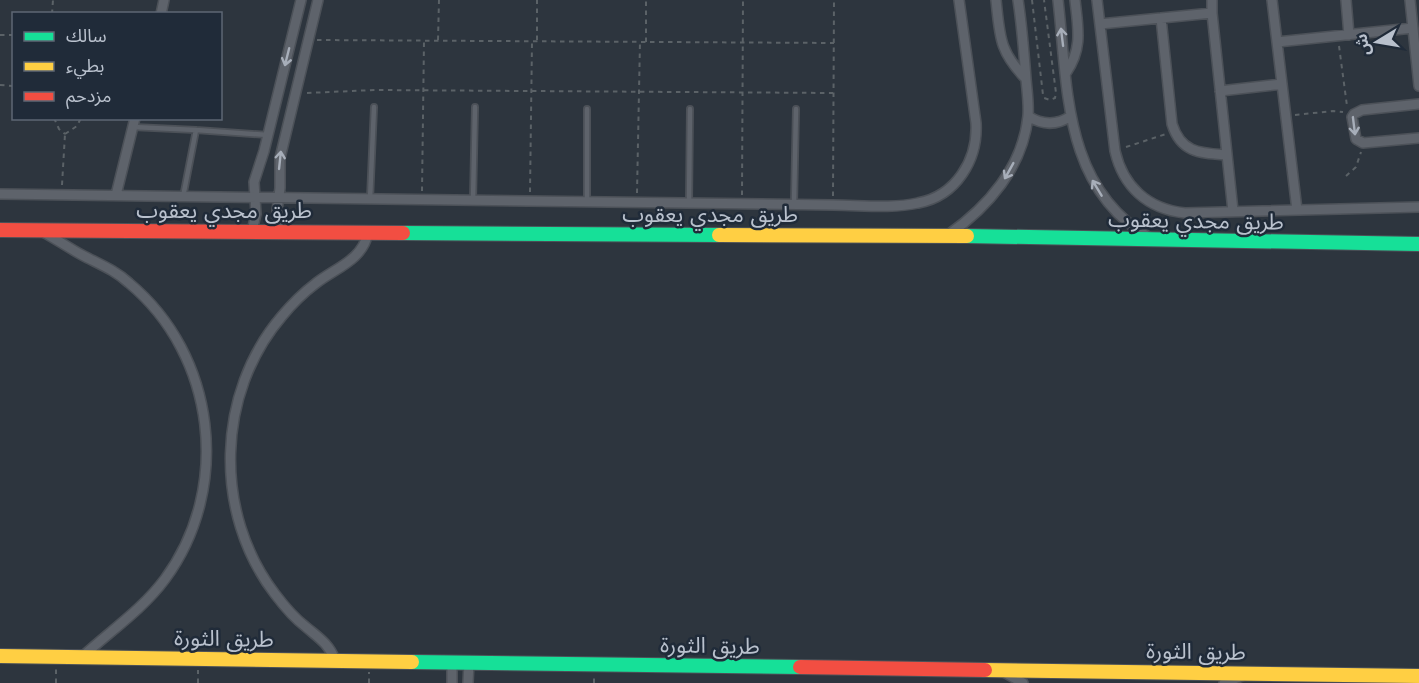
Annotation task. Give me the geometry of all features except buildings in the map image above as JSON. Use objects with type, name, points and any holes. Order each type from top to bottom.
[{"type":"street","points":[[252,231],[256,213],[253,197],[254,182],[262,159],[301,0]]},
{"type":"street","points":[[279,231],[277,211],[280,158],[318,0]]},
{"type":"street","points":[[0,194],[833,205],[918,203],[936,197],[952,186],[965,172],[973,154],[977,136],[959,0]]},
{"type":"street","points":[[996,0],[1000,40],[1004,52],[1026,79]]},
{"type":"street","points":[[946,236],[968,221],[985,205],[1013,165],[1022,142],[1028,116],[1018,0]]},
{"type":"street","points":[[1058,0],[1071,116],[1085,167],[1113,210],[1132,227],[1155,240]]},
{"type":"street","points":[[1066,73],[1074,62],[1078,50],[1075,0]]},
{"type":"street","points":[[1097,0],[1115,150],[1121,172],[1127,182],[1134,191],[1152,204],[1173,212],[1185,213],[1419,207]]},
{"type":"street","points":[[1212,0],[1233,211]]},
{"type":"street","points":[[1272,0],[1297,210]]},
{"type":"street","points":[[1346,0],[1349,35]]},
{"type":"street","points":[[1410,0],[1419,86]]},
{"type":"street","points":[[1100,24],[1212,12]]},
{"type":"street","points":[[1161,18],[1174,131],[1184,145],[1192,150],[1200,153],[1227,155]]},
{"type":"street","points":[[1277,42],[1413,28]]},
{"type":"street","points":[[1220,91],[1282,84]]},
{"type":"street","points":[[1419,104],[1358,111],[1352,117],[1356,139],[1363,143],[1419,138]]},
{"type":"street","points":[[1028,116],[1041,123],[1049,124],[1065,121],[1071,116]]},
{"type":"street","points":[[116,195],[134,123]]},
{"type":"street","name":"طريق مجدي يعقوب","points":[[0,230],[946,236],[1419,244]]},
{"type":"street","points":[[41,230],[114,271],[159,312],[190,365],[206,424],[204,485],[200,505],[186,544],[165,579],[152,595],[82,657]]},
{"type":"street","points":[[335,660],[325,642],[305,627],[274,593],[251,553],[236,510],[230,465],[231,442],[234,419],[243,386],[256,354],[268,335],[289,308],[314,284],[357,256],[365,245],[368,233]]},
{"type":"street","name":"طريق الثورة","points":[[0,656],[1419,676]]},
{"type":"street","points":[[452,662],[452,683]]},
{"type":"street","points":[[468,683],[469,662]]},
{"type":"street","points":[[1000,669],[1023,683]]},
{"type":"street","points":[[1224,683],[1249,673]]},
{"type":"lane","points":[[370,199],[374,107]]},
{"type":"lane","points":[[473,200],[475,107]]},
{"type":"lane","points":[[587,202],[588,109]]},
{"type":"lane","points":[[689,203],[690,109]]},
{"type":"lane","points":[[794,204],[796,109]]},
{"type":"lane","points":[[134,123],[268,135]]},
{"type":"lane","points":[[183,197],[196,129]]},
{"type":"path","points":[[438,40],[439,0]]},
{"type":"path","points":[[537,0],[537,40]]},
{"type":"path","points":[[646,0],[646,42]]},
{"type":"path","points":[[742,204],[743,0]]},
{"type":"path","points":[[833,205],[834,0]]},
{"type":"path","points":[[1032,0],[1044,94],[1047,100],[1050,100],[1056,93],[1044,0]]},
{"type":"path","points":[[1286,116],[1333,111],[1348,114],[1338,36]]},
{"type":"path","points":[[308,40],[834,44]]},
{"type":"path","points":[[422,200],[424,40]]},
{"type":"path","points":[[530,201],[532,40]]},
{"type":"path","points":[[637,202],[640,41]]},
{"type":"path","points":[[295,93],[423,90],[833,93]]},
{"type":"path","points":[[55,120],[59,129],[65,134]]},
{"type":"path","points":[[65,134],[77,126],[80,120]]},
{"type":"path","points":[[1115,150],[1174,131]]},
{"type":"path","points":[[61,194],[65,134]]},
{"type":"path","points":[[1346,176],[1358,162],[1363,143]]},
{"type":"traffic: fast","points":[[403,233],[719,235]]},
{"type":"traffic: fast","points":[[967,236],[1419,244]]},
{"type":"traffic: fast","points":[[412,662],[800,667]]},
{"type":"traffic: slow","points":[[719,235],[967,236]]},
{"type":"traffic: slow","points":[[0,656],[412,662]]},
{"type":"traffic: slow","points":[[985,670],[1419,676]]},
{"type":"traffic: jam","points":[[0,230],[403,233]]},
{"type":"traffic: jam","points":[[800,667],[985,670]]}]
